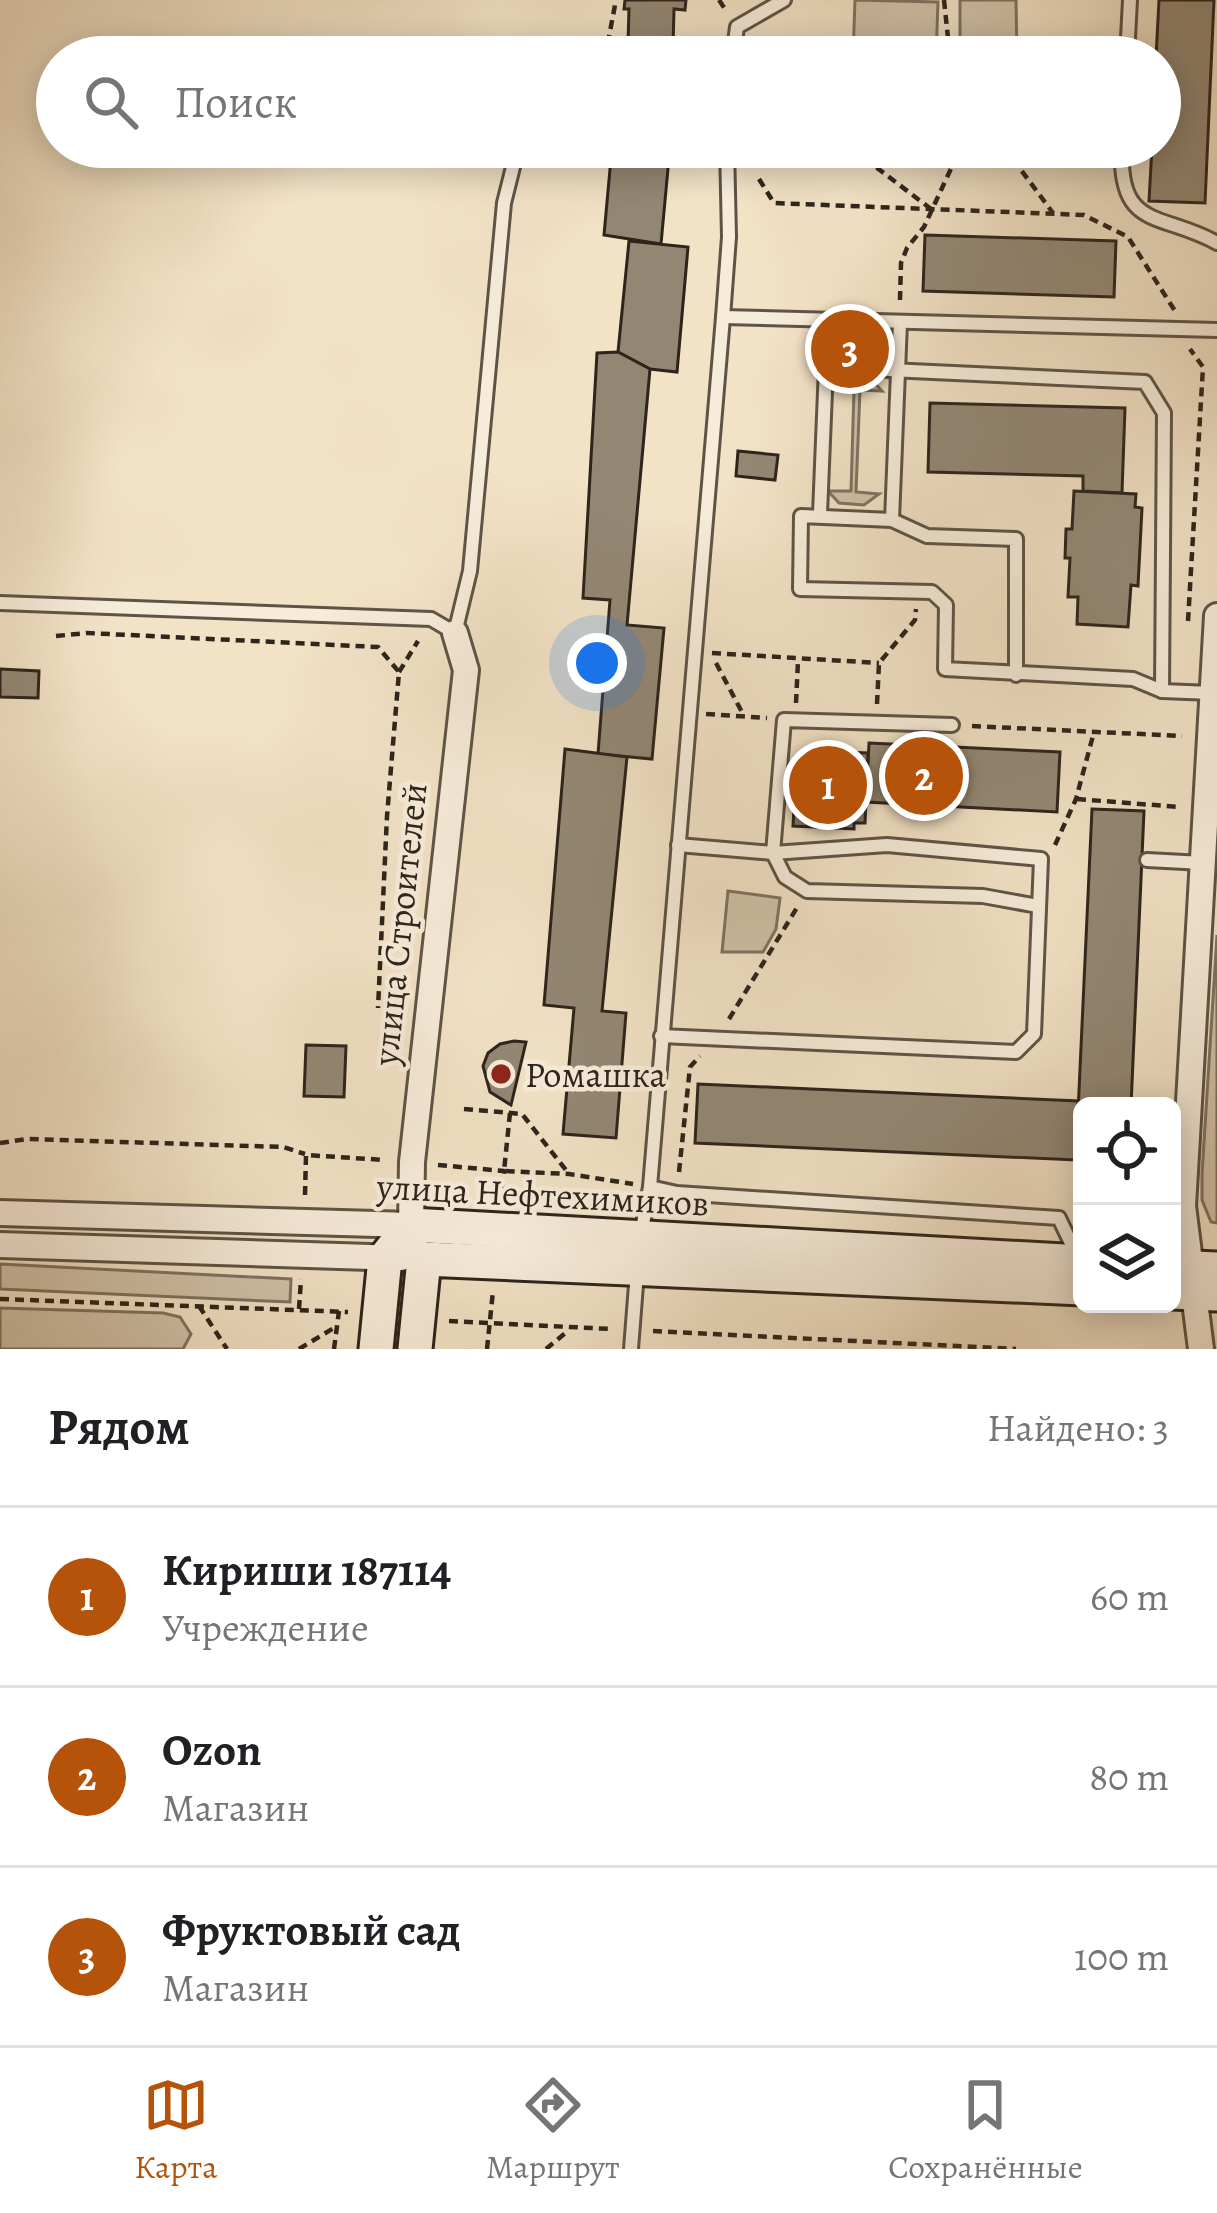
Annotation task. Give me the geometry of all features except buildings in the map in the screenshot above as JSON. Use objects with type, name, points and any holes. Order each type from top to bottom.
[{"type":"street","points":[[1202,1349],[1183,1206],[1217,616]]},
{"type":"street","name":"улица Строителей","points":[[416,1334],[424,1259],[411,1225],[414,1141],[466,670],[454,633]]},
{"type":"street","name":"улица Нефтехимиков","points":[[0,1213],[411,1225],[639,1252],[1073,1270]]},
{"type":"street","points":[[378,1333],[385,1258],[411,1225]]},
{"type":"street","points":[[0,1245],[424,1259],[639,1252]]},
{"type":"lane","points":[[736,36],[737,27],[784,0]]},
{"type":"lane","points":[[1128,36],[1130,0]]},
{"type":"lane","points":[[0,603],[431,619],[454,633],[470,571],[504,203],[513,168]]},
{"type":"lane","points":[[631,1349],[650,1187],[723,317],[729,237],[727,168]]},
{"type":"lane","points":[[1125,168],[1128,197],[1136,211],[1217,243]]},
{"type":"lane","points":[[723,317],[1217,330]]},
{"type":"lane","points":[[892,520],[900,322]]},
{"type":"lane","points":[[820,514],[826,368],[1145,382],[1164,413],[1162,691]]},
{"type":"lane","points":[[1016,675],[1016,539],[927,536],[892,520],[801,515],[800,589],[932,592],[946,605],[945,669],[1016,675],[1133,680],[1162,691],[1213,693]]},
{"type":"lane","points":[[952,724],[789,720],[773,854],[784,877],[807,890],[983,896],[1038,906]]},
{"type":"lane","points":[[661,1036],[1016,1052],[1034,1034],[1041,859],[887,845],[773,854],[678,845]]},
{"type":"lane","points":[[1147,860],[1203,863]]},
{"type":"lane","points":[[650,1187],[677,1193],[1059,1219],[1073,1251]]},
{"type":"path","points":[[609,36],[616,0]]},
{"type":"path","points":[[944,0],[948,36]]},
{"type":"path","points":[[877,168],[931,209]]},
{"type":"path","points":[[900,322],[901,263],[951,168]]},
{"type":"path","points":[[1020,168],[1054,213]]},
{"type":"path","points":[[759,179],[774,203],[1084,214],[1128,237],[1179,317],[1184,340],[1203,367],[1188,625]]},
{"type":"path","points":[[876,722],[879,663],[915,620],[918,591]]},
{"type":"path","points":[[378,1008],[399,672],[431,619]]},
{"type":"path","points":[[56,636],[86,633],[378,647],[399,672]]},
{"type":"path","points":[[744,716],[710,653],[879,663]]},
{"type":"path","points":[[688,713],[789,720],[798,661]]},
{"type":"path","points":[[952,724],[1182,736],[1184,692]]},
{"type":"path","points":[[1041,859],[1060,840],[1094,732]]},
{"type":"path","points":[[1076,799],[1179,807],[1176,861]]},
{"type":"path","points":[[677,1193],[690,1067],[718,1038],[807,890]]},
{"type":"path","points":[[464,1109],[522,1114],[569,1174]]},
{"type":"path","points":[[511,1113],[504,1171],[569,1174],[650,1187]]},
{"type":"path","points":[[0,1143],[27,1139],[164,1142],[283,1148],[306,1155]]},
{"type":"path","points":[[0,1299],[339,1311],[378,1333]]},
{"type":"path","points":[[199,1306],[227,1349]]},
{"type":"path","points":[[334,1349],[339,1311]]},
{"type":"path","points":[[416,1334],[491,1324],[1016,1349]]},
{"type":"path","points":[[487,1349],[491,1324]]},
{"type":"path","points":[[299,1349],[337,1326]]},
{"type":"path","points":[[546,1349],[572,1328]]},
{"type":"shaded area","points":[[855,0],[938,2],[937,36],[854,36]]},
{"type":"shaded area","points":[[960,0],[1016,0],[1017,36],[960,36]]},
{"type":"shaded area","points":[[845,378],[870,378],[882,391],[860,390],[856,492],[879,494],[864,505],[839,503],[828,491],[851,491],[854,390],[832,389]]},
{"type":"shaded area","points":[[728,891],[780,898],[776,929],[763,952],[722,952]]},
{"type":"shaded area","points":[[1217,935],[1217,1223],[1211,1222],[1202,1200],[1202,1174]]},
{"type":"shaded area","points":[[0,1264],[291,1279],[290,1302],[0,1289]]},
{"type":"shaded area","points":[[0,1308],[163,1313],[180,1317],[191,1334],[183,1349],[0,1349]]},
{"type":"place","name":"Фруктовый сад","points":[[850,349]]},
{"type":"place","name":"Ozon","points":[[924,776]]},
{"type":"place","name":"Кириши 187114","points":[[828,785]]},
{"type":"place","name":"Ромашка","points":[[501,1074]]}]
